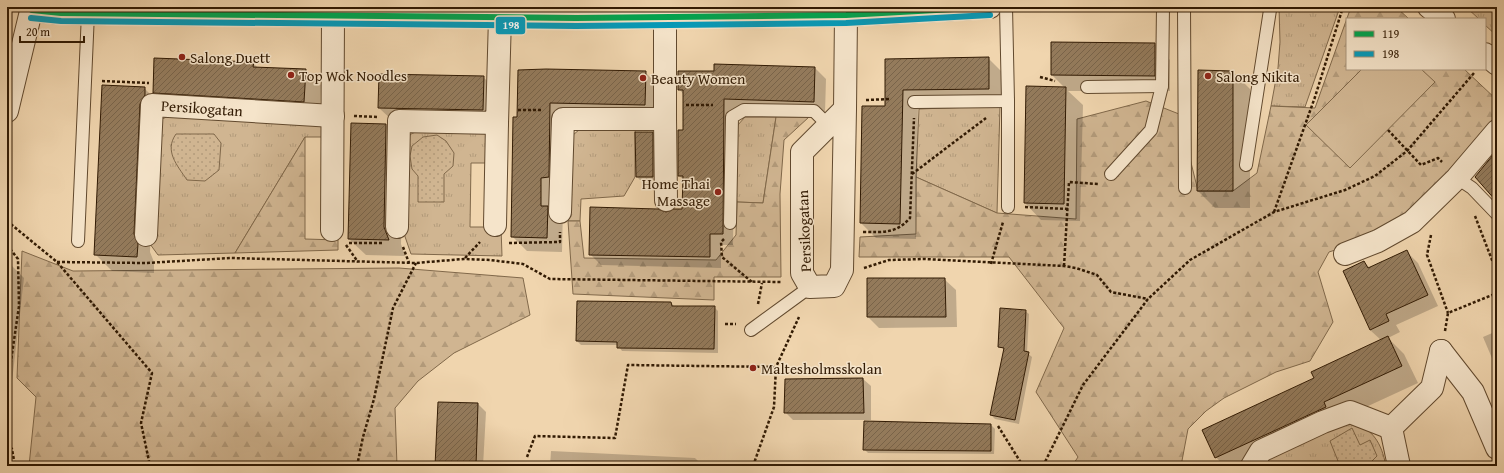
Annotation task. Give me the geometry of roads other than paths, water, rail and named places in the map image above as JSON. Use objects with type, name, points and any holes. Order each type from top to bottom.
[{"type":"street","points":[[7,111],[32,8],[61,13],[665,18],[846,16],[990,7]]},
{"type":"street","points":[[1429,7],[1443,18]]},
{"type":"street","points":[[332,230],[333,16]]},
{"type":"street","name":"Persikogatan","points":[[845,110],[802,152],[802,286],[834,286],[842,270],[845,110],[846,16]]},
{"type":"street","points":[[495,226],[500,17]]},
{"type":"street","points":[[665,18],[666,200]]},
{"type":"street","points":[[1486,55],[1497,64]]},
{"type":"street","name":"Persikogatan","points":[[146,235],[152,105],[333,116]]},
{"type":"street","points":[[560,212],[563,119],[665,112]]},
{"type":"street","points":[[393,235],[399,121],[497,117]]},
{"type":"street","points":[[1345,254],[1378,241],[1412,222],[1464,183],[1497,131]]},
{"type":"street","points":[[1391,428],[1432,388],[1441,351],[1473,392],[1497,448]]},
{"type":"street","points":[[1252,466],[1262,451],[1322,422],[1350,412],[1391,428]]},
{"type":"street","points":[[1391,428],[1399,466]]},
{"type":"lane","points":[[1006,7],[1008,207]]},
{"type":"lane","points":[[1111,174],[1150,130],[1162,86],[1163,7]]},
{"type":"lane","points":[[1184,7],[1185,188]]},
{"type":"lane","points":[[1246,165],[1270,10],[1268,7]]},
{"type":"lane","points":[[78,241],[88,13]]},
{"type":"lane","points":[[1087,87],[1162,86]]},
{"type":"lane","points":[[914,102],[1008,101]]},
{"type":"lane","points":[[730,222],[732,117],[744,110],[814,111],[829,126]]},
{"type":"lane","points":[[1464,183],[1497,214]]},
{"type":"lane","points":[[751,330],[802,286]]},
{"type":"place","name":"Salong Duett","points":[[182,57]]},
{"type":"place","name":"Top Wok Noodles","points":[[291,75]]},
{"type":"place","name":"Salong Nikita","points":[[1208,76]]},
{"type":"place","name":"Beauty Women","points":[[643,78]]},
{"type":"place","name":"Home Thai Massage","points":[[718,192]]},
{"type":"place","name":"Maltesholmsskolan","points":[[753,368]]}]
